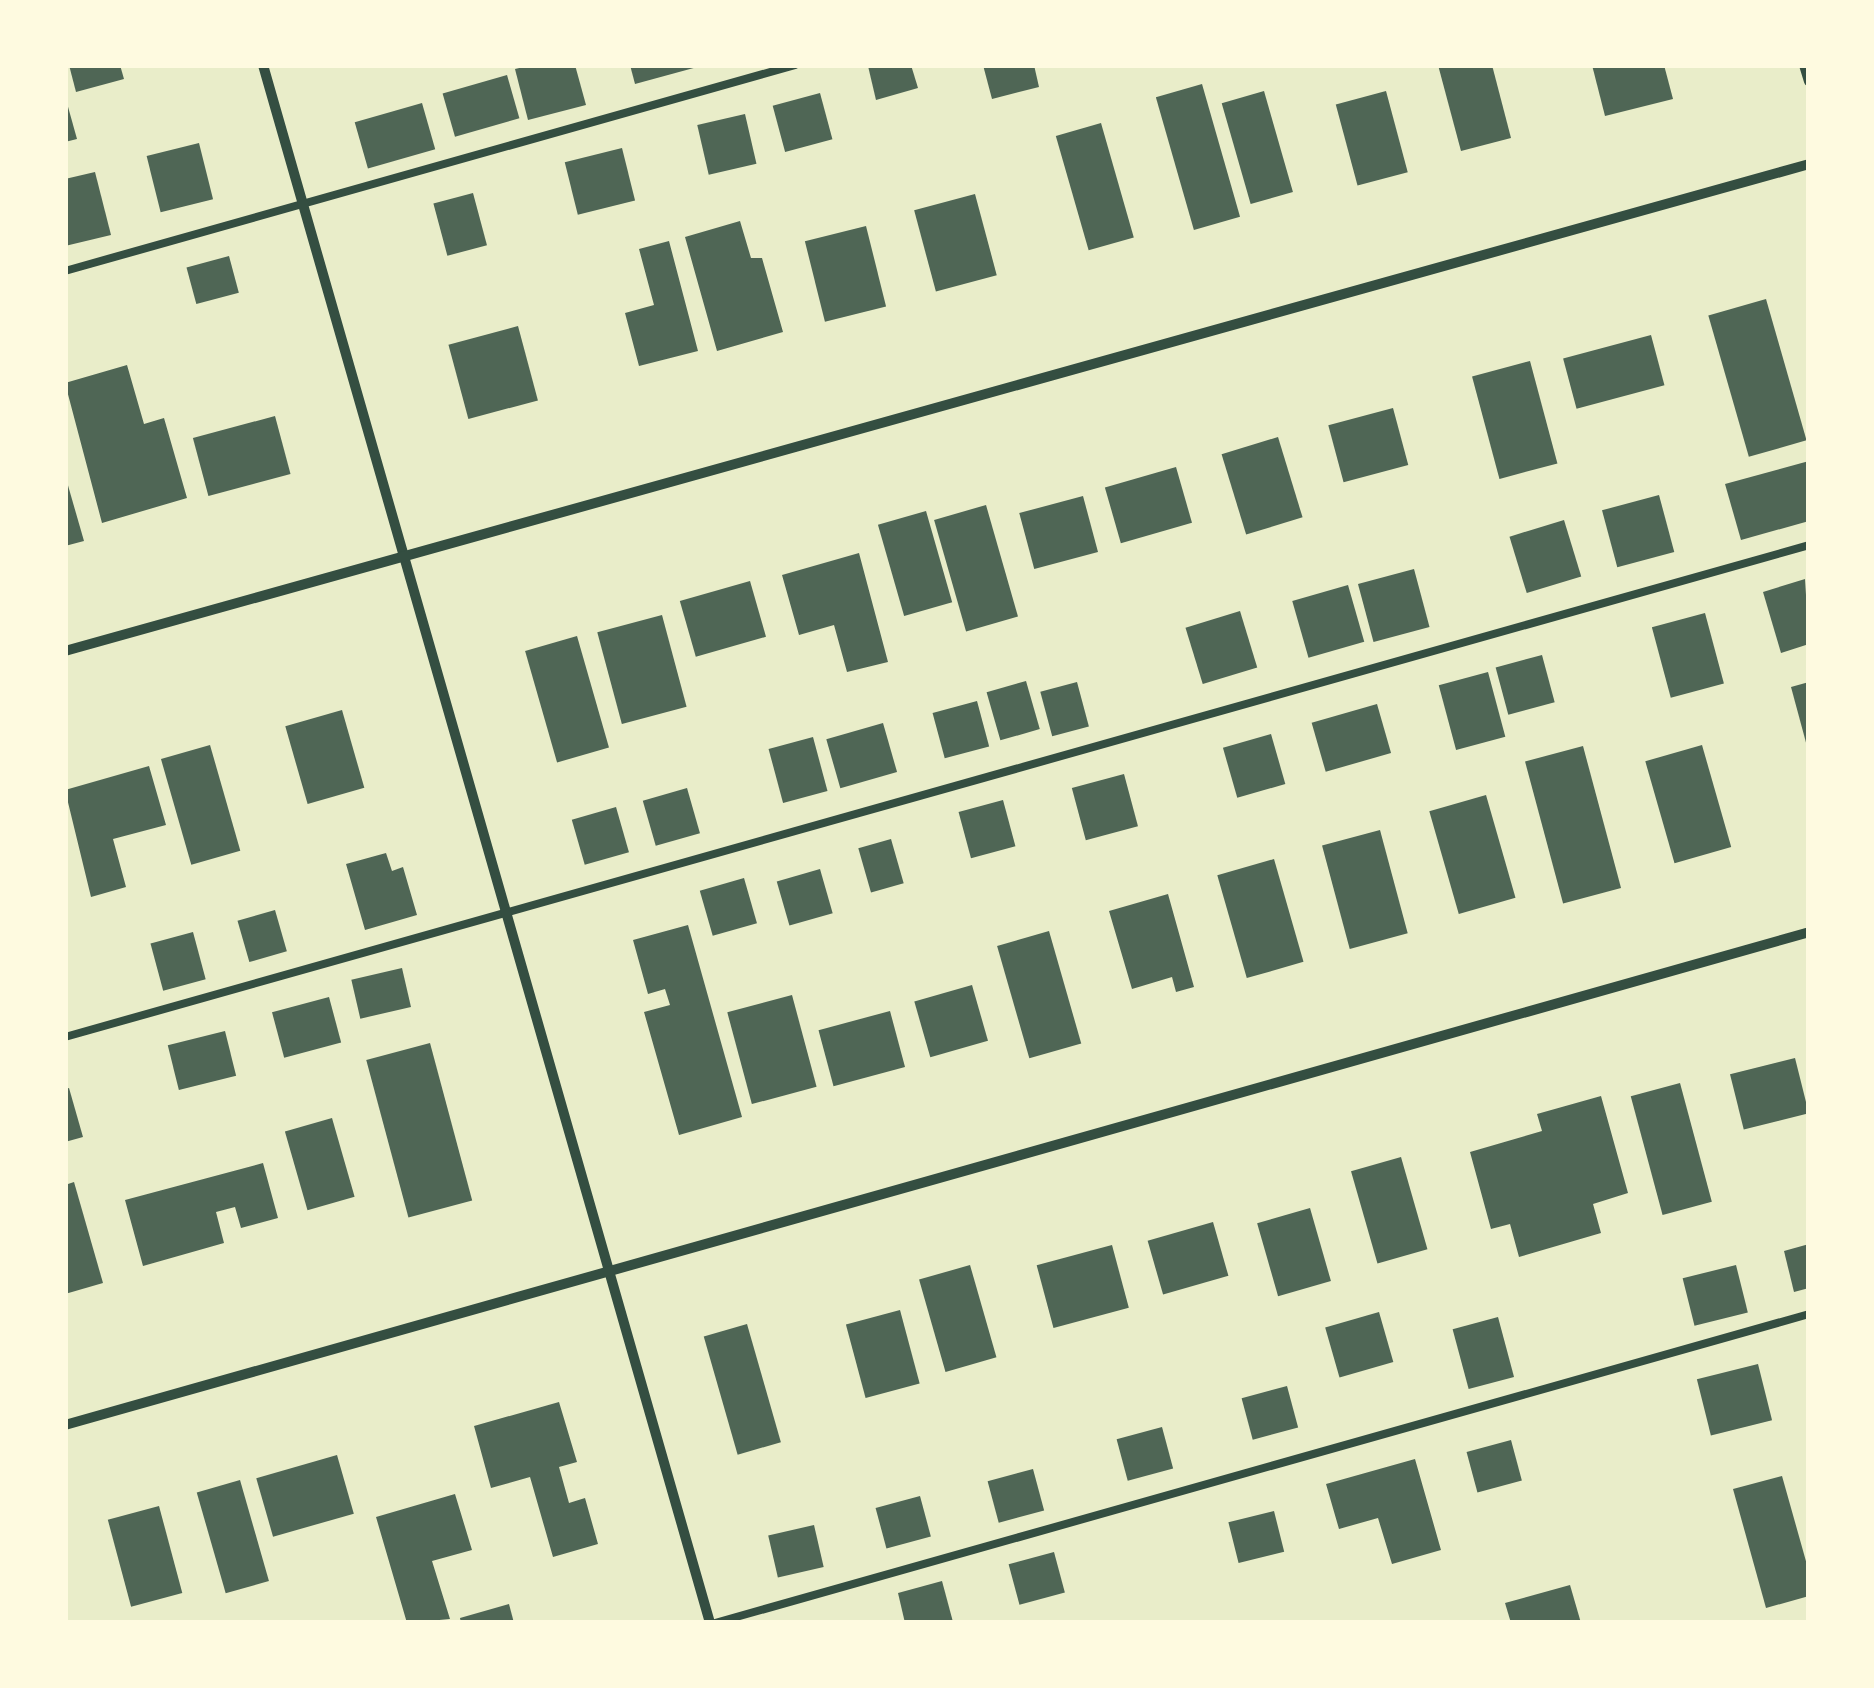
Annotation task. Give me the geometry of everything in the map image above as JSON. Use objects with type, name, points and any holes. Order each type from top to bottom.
[{"type":"street","points":[[263,65],[712,1623]]},
{"type":"street","points":[[1804,65],[1809,81]]},
{"type":"street","points":[[65,650],[1809,164]]},
{"type":"street","points":[[65,1426],[1809,932]]},
{"type":"lane","points":[[65,271],[795,65]]},
{"type":"lane","points":[[65,1037],[1809,545]]},
{"type":"lane","points":[[712,1623],[1809,1314]]},
{"type":"building","points":[[69,65],[120,65],[124,79],[76,92]]},
{"type":"building","points":[[575,65],[586,105],[528,120],[515,69]]},
{"type":"building","points":[[630,65],[700,65],[701,66],[635,84]]},
{"type":"building","points":[[911,65],[918,88],[876,100],[868,66]]},
{"type":"building","points":[[983,65],[1034,65],[1039,87],[992,99]]},
{"type":"building","points":[[1438,65],[1492,65],[1511,138],[1461,151]]},
{"type":"building","points":[[1592,65],[1664,65],[1673,99],[1605,116]]},
{"type":"building","points":[[507,75],[519,118],[455,137],[443,93]]},
{"type":"building","points":[[1202,84],[1240,217],[1194,230],[1156,97]]},
{"type":"building","points":[[1264,91],[1293,192],[1251,204],[1222,103]]},
{"type":"building","points":[[1386,91],[1408,172],[1358,186],[1336,104]]},
{"type":"building","points":[[820,93],[832,139],[785,152],[773,106]]},
{"type":"building","points":[[65,96],[77,139],[65,142]]},
{"type":"building","points":[[422,103],[435,149],[368,168],[355,122]]},
{"type":"building","points":[[745,114],[756,164],[709,175],[697,125]]},
{"type":"building","points":[[1101,123],[1134,237],[1089,250],[1056,136]]},
{"type":"building","points":[[199,143],[213,199],[161,212],[147,156]]},
{"type":"building","points":[[622,148],[635,200],[578,215],[565,162]]},
{"type":"building","points":[[95,172],[111,235],[65,246],[65,179]]},
{"type":"building","points":[[473,193],[487,245],[447,256],[433,204]]},
{"type":"building","points":[[975,194],[997,275],[936,291],[914,210]]},
{"type":"building","points":[[740,221],[751,258],[762,258],[783,332],[717,351],[685,237]]},
{"type":"building","points":[[866,226],[886,307],[825,322],[805,241]]},
{"type":"building","points":[[669,241],[698,351],[639,366],[625,313],[654,305],[639,249]]},
{"type":"building","points":[[229,256],[239,293],[196,304],[186,267]]},
{"type":"building","points":[[1766,299],[1807,440],[1749,457],[1708,316]]},
{"type":"building","points":[[518,326],[538,400],[468,419],[448,345]]},
{"type":"building","points":[[1651,335],[1664,385],[1577,409],[1563,359]]},
{"type":"building","points":[[1530,361],[1557,463],[1499,479],[1472,377]]},
{"type":"building","points":[[127,365],[144,424],[164,418],[187,498],[102,523],[65,383]]},
{"type":"building","points":[[1393,408],[1408,465],[1344,482],[1328,425]]},
{"type":"building","points":[[275,416],[291,474],[208,496],[193,438]]},
{"type":"building","points":[[1278,437],[1303,517],[1246,535],[1222,454]]},
{"type":"building","points":[[1809,461],[1809,521],[1741,540],[1725,484]]},
{"type":"building","points":[[1176,467],[1192,523],[1121,543],[1105,487]]},
{"type":"building","points":[[65,475],[84,541],[65,546]]},
{"type":"building","points":[[1659,495],[1674,552],[1617,567],[1602,510]]},
{"type":"building","points":[[1083,496],[1098,552],[1034,569],[1019,513]]},
{"type":"building","points":[[986,505],[1018,617],[966,631],[934,520]]},
{"type":"building","points":[[926,511],[952,602],[904,616],[878,525]]},
{"type":"building","points":[[1564,520],[1581,576],[1527,593],[1509,537]]},
{"type":"building","points":[[859,553],[888,662],[847,672],[834,625],[799,635],[782,575]]},
{"type":"building","points":[[1414,569],[1430,627],[1374,642],[1358,584]]},
{"type":"building","points":[[1805,579],[1809,644],[1781,653],[1763,592]]},
{"type":"building","points":[[750,581],[766,637],[696,657],[680,601]]},
{"type":"building","points":[[1348,585],[1364,642],[1309,658],[1292,601]]},
{"type":"building","points":[[1240,611],[1257,667],[1203,684],[1185,628]]},
{"type":"building","points":[[1705,613],[1724,684],[1671,698],[1652,627]]},
{"type":"building","points":[[662,615],[687,707],[622,724],[597,632]]},
{"type":"building","points":[[577,636],[609,748],[557,762],[525,651]]},
{"type":"building","points":[[1542,655],[1555,702],[1508,715],[1496,667]]},
{"type":"building","points":[[1488,672],[1505,737],[1456,750],[1439,685]]},
{"type":"building","points":[[1026,681],[1040,729],[1000,740],[987,692]]},
{"type":"building","points":[[1077,682],[1089,726],[1052,736],[1040,692]]},
{"type":"building","points":[[1809,682],[1809,750],[1808,750],[1791,687]]},
{"type":"building","points":[[977,701],[989,746],[945,758],[933,713]]},
{"type":"building","points":[[1377,704],[1391,753],[1326,772],[1312,723]]},
{"type":"building","points":[[342,710],[364,788],[308,804],[285,726]]},
{"type":"building","points":[[883,723],[897,772],[840,788],[826,739]]},
{"type":"building","points":[[1271,734],[1285,784],[1237,798],[1223,748]]},
{"type":"building","points":[[813,737],[827,791],[783,803],[769,749]]},
{"type":"building","points":[[210,745],[240,851],[191,865],[161,759]]},
{"type":"building","points":[[1702,745],[1731,847],[1675,863],[1645,761]]},
{"type":"building","points":[[1583,746],[1621,888],[1563,904],[1525,762]]},
{"type":"building","points":[[149,766],[166,825],[113,839],[126,887],[91,897],[65,790]]},
{"type":"building","points":[[1124,774],[1138,826],[1086,840],[1072,788]]},
{"type":"building","points":[[687,788],[700,833],[656,846],[643,801]]},
{"type":"building","points":[[1486,795],[1515,898],[1459,914],[1429,811]]},
{"type":"building","points":[[1003,800],[1015,846],[971,858],[959,812]]},
{"type":"building","points":[[616,807],[629,852],[585,865],[572,820]]},
{"type":"building","points":[[1380,830],[1408,933],[1350,949],[1322,846]]},
{"type":"building","points":[[891,839],[904,883],[871,893],[858,848]]},
{"type":"building","points":[[386,853],[392,871],[403,867],[417,915],[365,930],[346,864]]},
{"type":"building","points":[[1274,859],[1303,962],[1247,978],[1217,875]]},
{"type":"building","points":[[820,869],[833,913],[789,926],[777,881]]},
{"type":"building","points":[[744,878],[757,923],[713,936],[700,891]]},
{"type":"building","points":[[1168,894],[1194,987],[1176,992],[1172,977],[1132,989],[1109,911]]},
{"type":"building","points":[[275,910],[287,951],[249,962],[238,921]]},
{"type":"building","points":[[688,925],[742,1117],[679,1135],[644,1012],[670,1005],[665,989],[648,994],[633,940]]},
{"type":"building","points":[[1049,931],[1081,1043],[1029,1058],[997,946]]},
{"type":"building","points":[[193,932],[206,979],[163,991],[150,943]]},
{"type":"building","points":[[402,968],[411,1007],[360,1019],[351,980]]},
{"type":"building","points":[[972,985],[988,1041],[930,1057],[914,1002]]},
{"type":"building","points":[[792,995],[817,1087],[752,1104],[727,1012]]},
{"type":"building","points":[[329,997],[341,1042],[284,1058],[272,1012]]},
{"type":"building","points":[[890,1011],[905,1067],[834,1086],[819,1030]]},
{"type":"building","points":[[225,1031],[236,1076],[179,1090],[168,1045]]},
{"type":"building","points":[[430,1043],[472,1200],[408,1218],[366,1060]]},
{"type":"building","points":[[1795,1058],[1809,1113],[1744,1130],[1730,1074]]},
{"type":"building","points":[[1680,1083],[1712,1202],[1663,1215],[1631,1096]]},
{"type":"building","points":[[69,1088],[83,1137],[65,1142],[65,1089]]},
{"type":"building","points":[[1601,1096],[1628,1193],[1593,1204],[1601,1233],[1519,1257],[1510,1224],[1491,1229],[1470,1152],[1542,1131],[1537,1114]]},
{"type":"building","points":[[332,1118],[355,1197],[308,1210],[285,1132]]},
{"type":"building","points":[[1401,1157],[1427,1249],[1377,1264],[1351,1171]]},
{"type":"building","points":[[263,1163],[278,1218],[241,1228],[235,1207],[216,1212],[224,1243],[143,1266],[125,1200]]},
{"type":"building","points":[[74,1182],[103,1283],[65,1294],[65,1185]]},
{"type":"building","points":[[1310,1208],[1331,1281],[1278,1296],[1257,1223]]},
{"type":"building","points":[[1213,1222],[1228,1276],[1163,1295],[1148,1241]]},
{"type":"building","points":[[1809,1244],[1809,1288],[1794,1292],[1784,1251]]},
{"type":"building","points":[[1112,1245],[1129,1308],[1053,1328],[1037,1265]]},
{"type":"building","points":[[970,1265],[996,1357],[946,1372],[919,1280]]},
{"type":"building","points":[[1736,1265],[1748,1313],[1694,1326],[1683,1278]]},
{"type":"building","points":[[900,1310],[920,1383],[866,1398],[846,1324]]},
{"type":"building","points":[[1379,1312],[1393,1362],[1340,1377],[1325,1327]]},
{"type":"building","points":[[1498,1317],[1514,1377],[1469,1389],[1453,1329]]},
{"type":"building","points":[[747,1324],[781,1442],[738,1455],[704,1336]]},
{"type":"building","points":[[1758,1364],[1772,1420],[1711,1436],[1697,1379]]},
{"type":"building","points":[[1287,1386],[1298,1428],[1253,1440],[1242,1398]]},
{"type":"building","points":[[559,1402],[577,1462],[559,1467],[569,1503],[585,1498],[598,1544],[553,1557],[530,1477],[491,1488],[474,1426]]},
{"type":"building","points":[[1162,1427],[1173,1469],[1128,1481],[1117,1439]]},
{"type":"building","points":[[1511,1440],[1522,1481],[1477,1492],[1467,1452]]},
{"type":"building","points":[[337,1455],[354,1514],[273,1537],[256,1478]]},
{"type":"building","points":[[1415,1459],[1441,1550],[1392,1564],[1378,1518],[1339,1529],[1326,1484]]},
{"type":"building","points":[[1033,1469],[1044,1511],[999,1523],[988,1481]]},
{"type":"building","points":[[1782,1476],[1809,1572],[1809,1596],[1766,1608],[1733,1489]]},
{"type":"building","points":[[240,1480],[269,1581],[226,1593],[197,1492]]},
{"type":"building","points":[[455,1494],[472,1550],[432,1561],[450,1619],[407,1623],[376,1517]]},
{"type":"building","points":[[920,1496],[931,1537],[886,1548],[876,1508]]},
{"type":"building","points":[[159,1506],[182,1593],[131,1607],[108,1520]]},
{"type":"building","points":[[1274,1511],[1284,1552],[1239,1563],[1228,1522]]},
{"type":"building","points":[[814,1525],[824,1567],[778,1577],[768,1536]]},
{"type":"building","points":[[1054,1552],[1065,1593],[1019,1605],[1009,1564]]},
{"type":"building","points":[[942,1581],[953,1622],[905,1623],[898,1593]]},
{"type":"building","points":[[1570,1585],[1581,1623],[1511,1623],[1505,1603]]},
{"type":"building","points":[[509,1604],[514,1623],[461,1623],[460,1618]]}]
